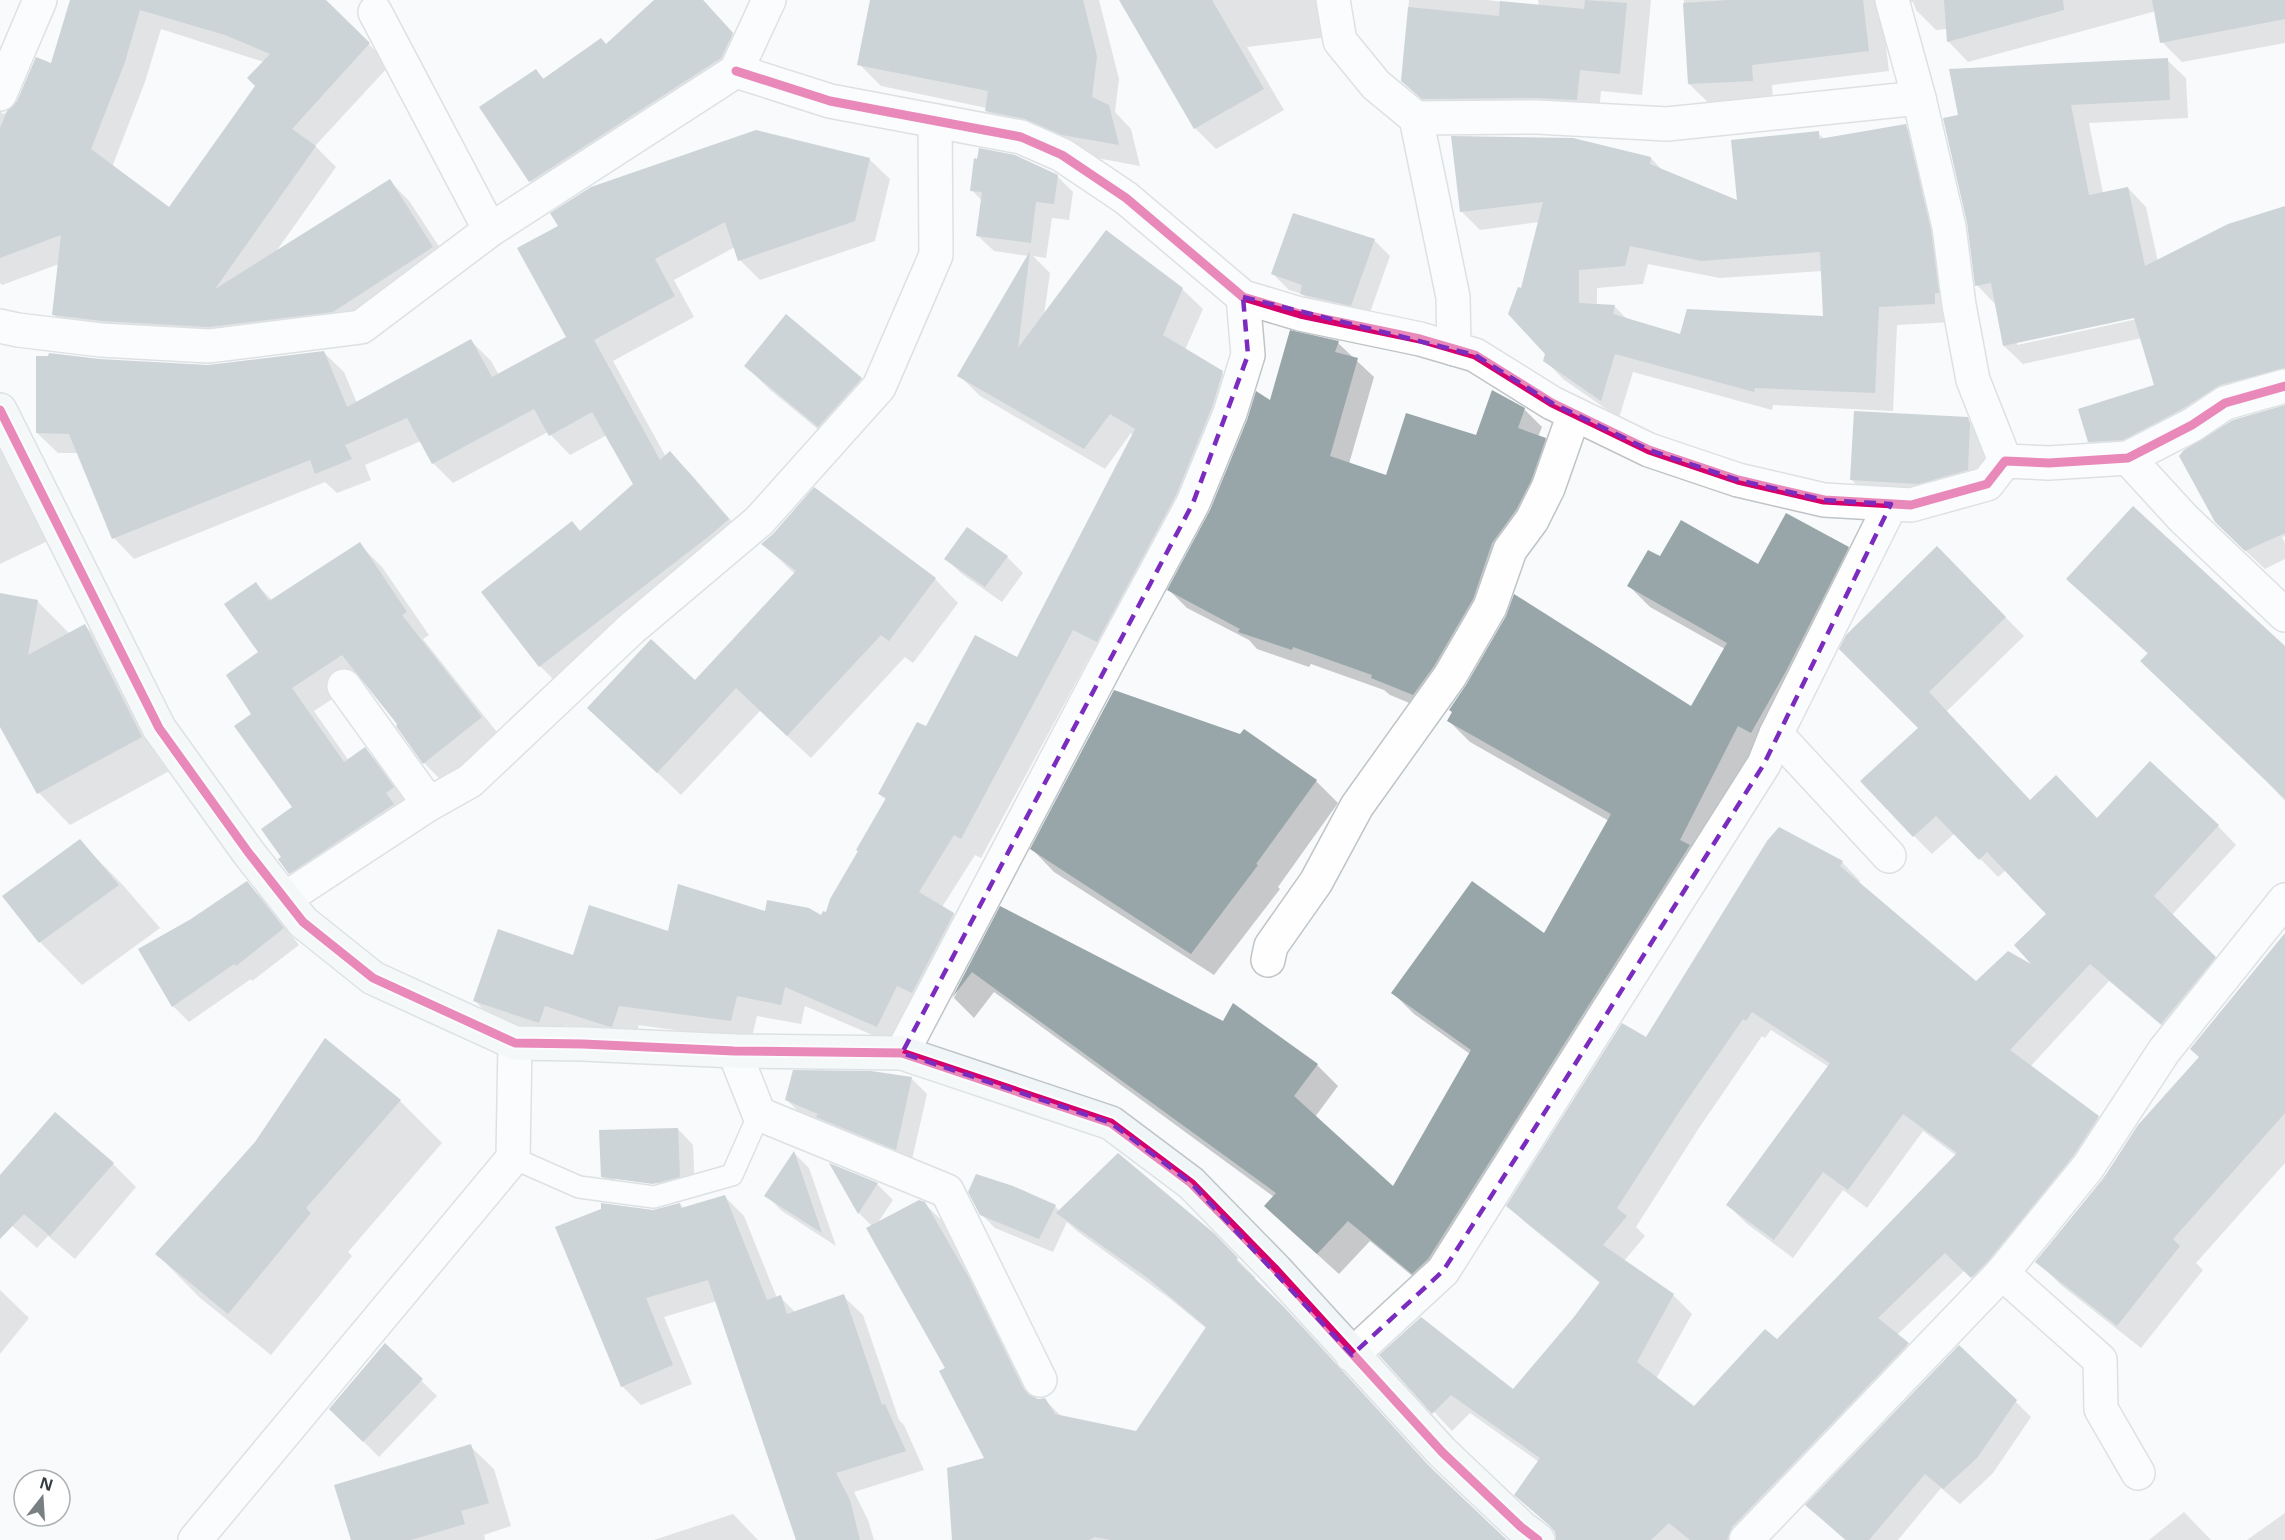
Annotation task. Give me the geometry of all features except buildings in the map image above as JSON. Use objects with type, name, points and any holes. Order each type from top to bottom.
[{"type":"street","points":[[0,94],[40,0]]},
{"type":"street","points":[[0,326],[100,340],[209,346],[362,327],[490,230],[736,71],[769,0]]},
{"type":"street","points":[[1333,0],[1340,41],[1376,85],[1416,118],[1453,297],[1454,349]]},
{"type":"street","points":[[1892,0],[1919,98],[1949,227],[1959,305],[1973,380],[2005,461]]},
{"type":"street","points":[[375,12],[490,230]]},
{"type":"street","points":[[736,71],[830,101],[1021,137],[1062,155],[1126,198],[1244,297],[1300,314],[1420,339],[1475,355],[1552,403],[1649,450],[1738,480],[1824,500],[1911,505],[1988,484],[2005,461]]},
{"type":"street","points":[[1416,118],[1537,117],[1667,124],[1919,98]]},
{"type":"street","points":[[286,898],[429,804],[470,782],[631,629],[759,521],[879,387],[936,255],[935,121]]},
{"type":"street","points":[[902,1053],[1102,671],[1193,503],[1230,413],[1248,355],[1244,297]]},
{"type":"street","points":[[2005,461],[2049,463],[2128,458],[2192,425],[2225,403],[2285,386]]},
{"type":"street","points":[[0,410],[159,728],[248,852],[303,922],[373,978],[515,1043],[734,1051],[902,1053],[1112,1123],[1191,1184],[1276,1270],[1442,1452],[1521,1527],[1538,1540]]},
{"type":"street","points":[[1268,960],[1270,946],[1316,882],[1357,806],[1450,676],[1490,607],[1510,550],[1533,520],[1548,488],[1574,414]]},
{"type":"street","points":[[2128,458],[2183,518],[2285,615]]},
{"type":"street","points":[[1352,1355],[1443,1271],[1764,764],[1776,734],[1892,504]]},
{"type":"street","points":[[344,686],[429,804]]},
{"type":"street","points":[[1776,734],[1889,856]]},
{"type":"street","points":[[1746,1540],[2002,1273],[2088,1167],[2164,1051],[2285,900]]},
{"type":"street","points":[[195,1540],[513,1158],[515,1043]]},
{"type":"street","points":[[734,1051],[759,1114],[947,1191],[1040,1380]]},
{"type":"street","points":[[2002,1273],[2100,1360],[2101,1409],[2138,1473]]},
{"type":"lane","points":[[513,1158],[579,1187],[654,1197],[732,1175],[759,1114]]},
{"type":"highlighted area","points":[[1243,297],[1475,355],[1552,403],[1649,450],[1738,480],[1824,500],[1891,504],[1764,764],[1526,1142],[1443,1271],[1352,1355],[1191,1183],[1111,1123],[902,1053],[1193,503],[1248,355]]},
{"type":"cycle path","points":[[736,71],[830,101],[1021,137],[1062,155],[1126,198],[1243,297],[1300,314],[1420,339],[1475,355],[1552,403],[1649,450],[1738,480],[1824,500],[1911,505],[1987,484],[2005,461],[2049,463],[2128,458],[2192,425],[2225,403],[2285,386]]},
{"type":"cycle path","points":[[0,410],[159,728],[248,852],[303,922],[373,978],[515,1043],[734,1051],[902,1053],[1111,1123],[1191,1183],[1276,1270],[1442,1452],[1521,1527],[1538,1540]]}]
